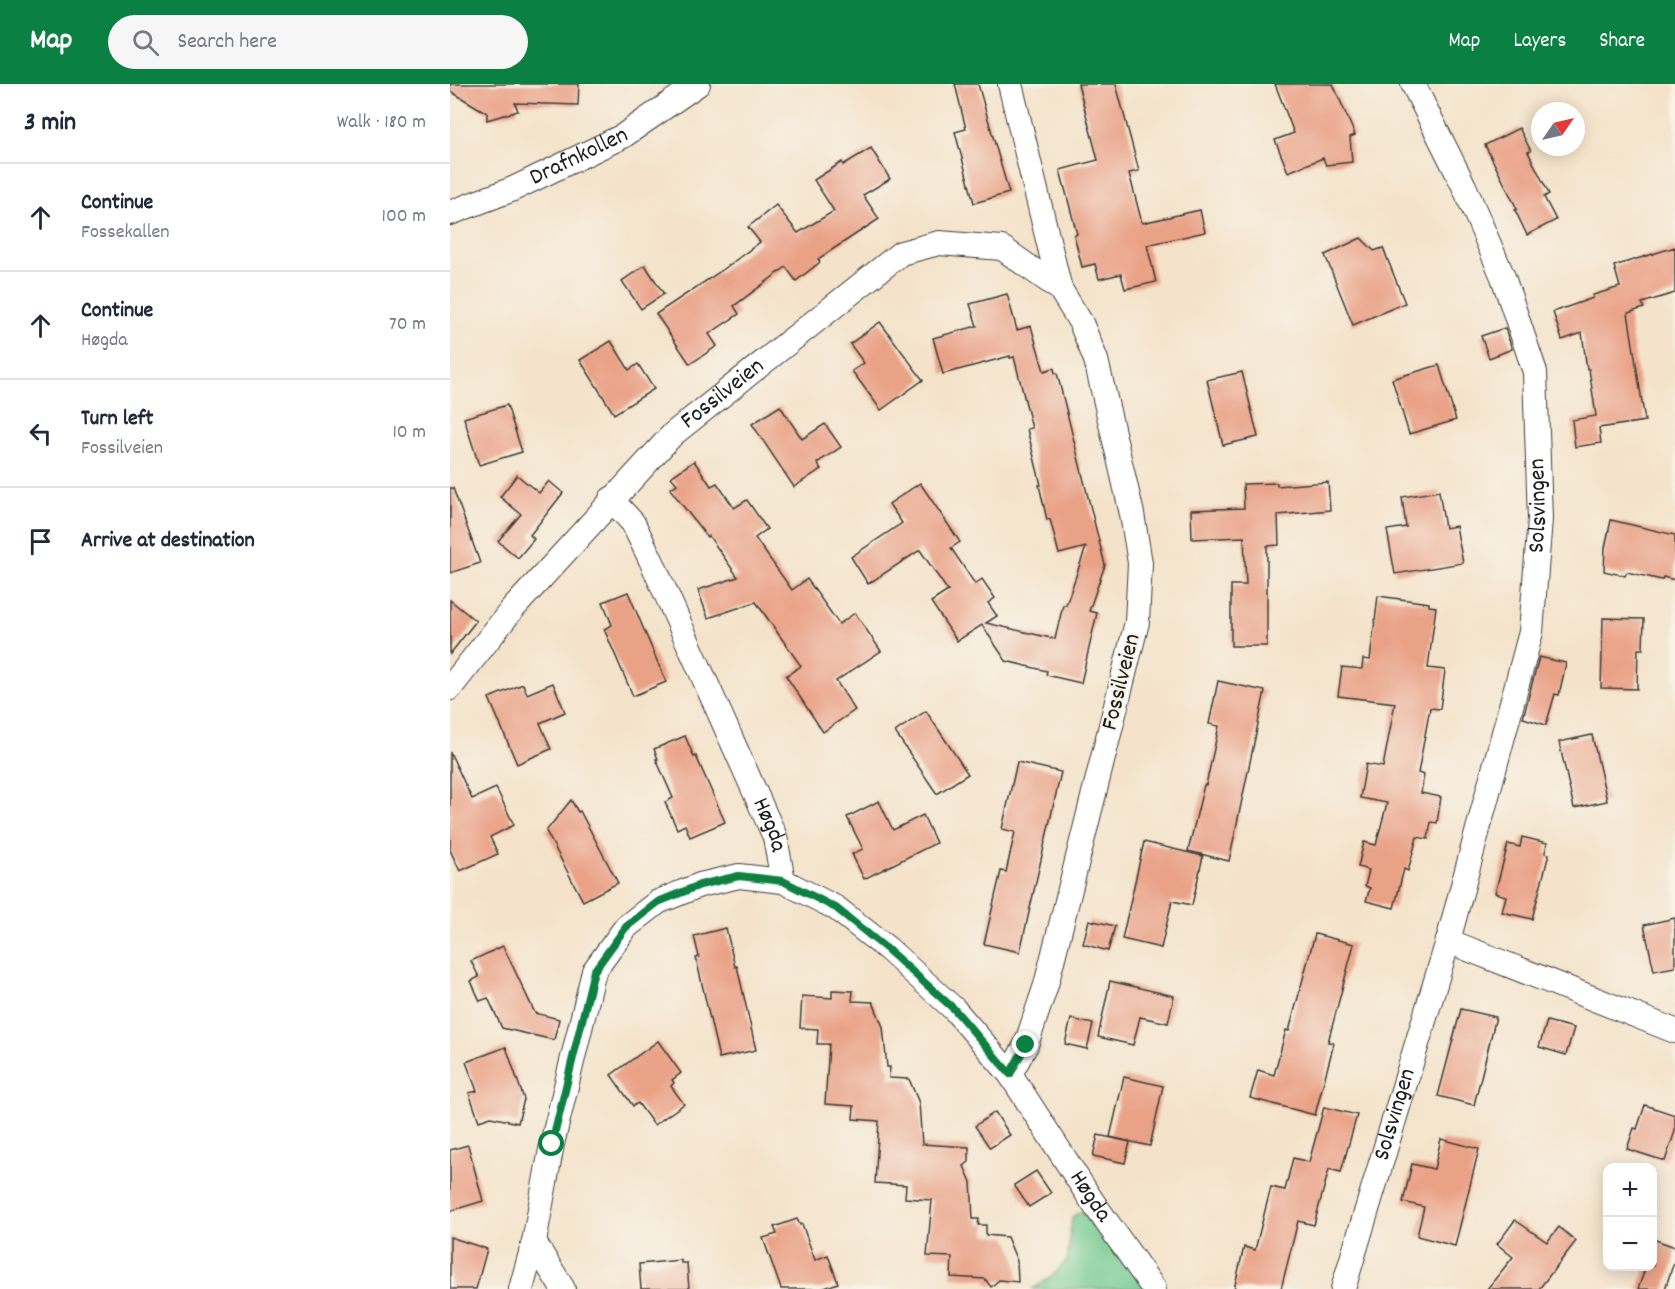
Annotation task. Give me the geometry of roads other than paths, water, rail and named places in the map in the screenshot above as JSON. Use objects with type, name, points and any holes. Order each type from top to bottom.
[{"type":"street","name":"Drafnkollen","points":[[450,213],[513,189],[623,136],[698,84]]},
{"type":"street","name":"Fossilveien","points":[[1010,84],[1060,289],[1081,324],[1096,360],[1132,514],[1140,563],[1137,622],[1046,985],[1026,1045],[1010,1074]]},
{"type":"street","name":"Solsvingen","points":[[1343,1289],[1448,941],[1531,632],[1540,519],[1535,372],[1503,277],[1464,186],[1413,84]]},
{"type":"street","name":"Fossilveien","points":[[450,688],[510,612],[611,499],[673,434],[901,253],[939,243],[1002,248],[1060,289]]},
{"type":"street","name":"Høgda","points":[[611,499],[633,523],[666,592],[775,837],[783,881],[836,908],[888,950],[954,1009],[1010,1074],[1092,1201],[1154,1289]]},
{"type":"street","points":[[521,1289],[534,1242],[552,1144],[594,971],[626,927],[658,902],[700,885],[739,876],[783,881]]},
{"type":"street","points":[[1448,941],[1675,1031]]},
{"type":"street","points":[[534,1242],[563,1289]]}]
